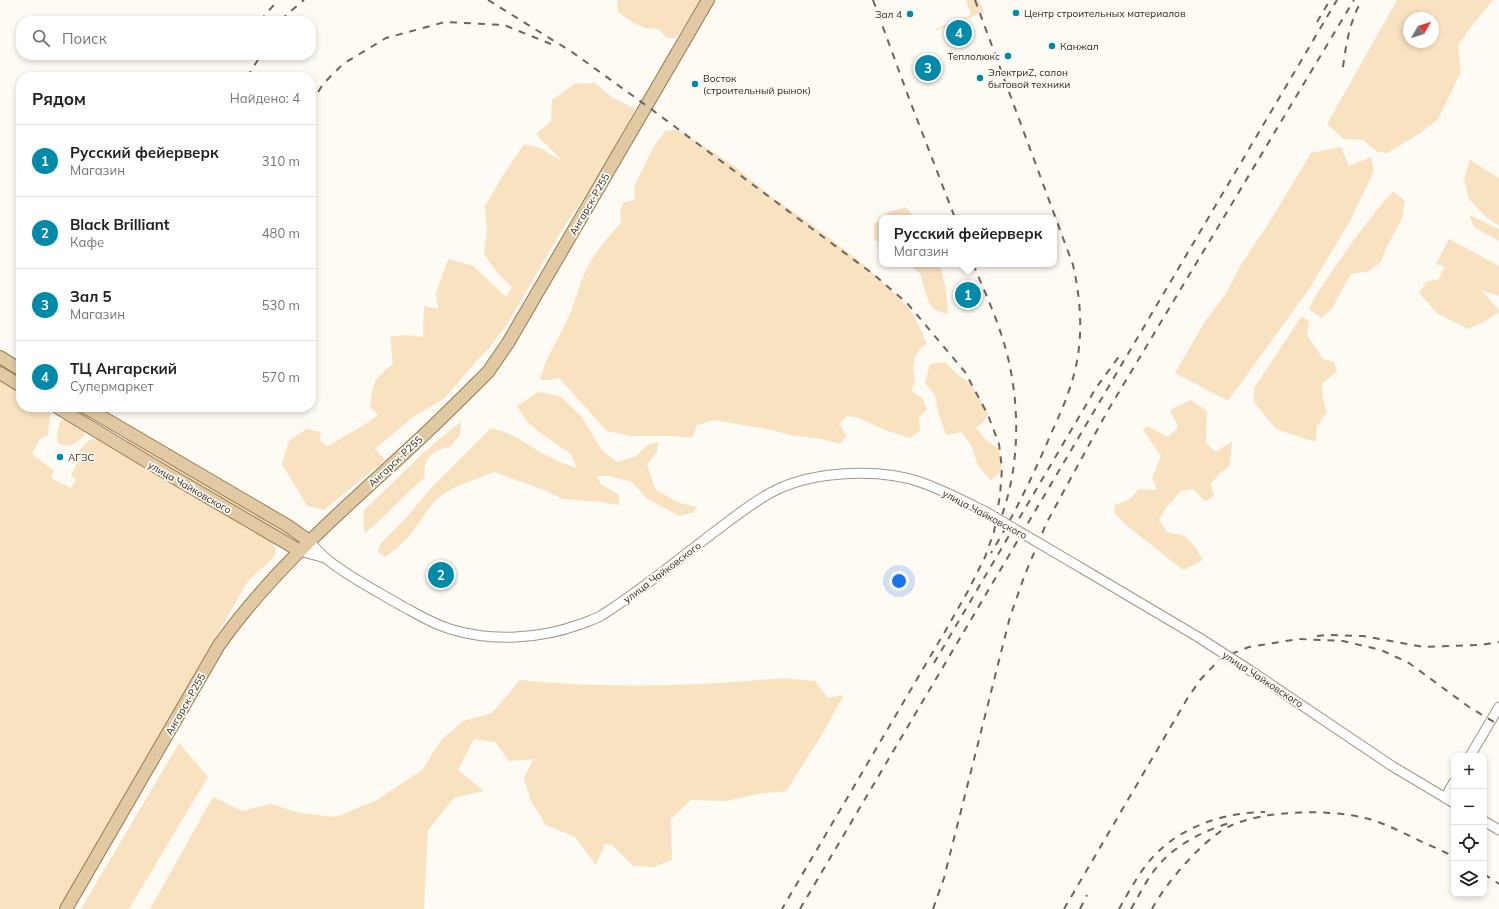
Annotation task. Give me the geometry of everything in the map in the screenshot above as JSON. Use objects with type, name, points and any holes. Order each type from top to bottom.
[{"type":"main road","name":"Ангарск-Р255","points":[[66,909],[219,645],[236,621],[309,541],[423,435],[488,372],[498,359],[708,0]]},
{"type":"main road","points":[[0,358],[16,367]]},
{"type":"main road","points":[[0,373],[16,383]]},
{"type":"main road","name":"улица Чайковского","points":[[65,412],[300,551]]},
{"type":"main road","name":"улица Чайковского","points":[[94,412],[288,526],[309,541]]},
{"type":"street","name":"улица Чайковского","points":[[309,541],[326,559],[339,568],[417,614],[447,629],[476,635],[518,638],[552,633],[571,628],[600,617],[751,505],[779,489],[809,479],[845,473],[883,475],[918,481],[948,493],[986,512],[1198,637],[1392,766],[1451,801]]},
{"type":"street","name":"улица Чайковского","points":[[300,551],[326,559]]},
{"type":"street","points":[[1472,753],[1499,707]]},
{"type":"street","points":[[1445,798],[1451,787]]},
{"type":"street","points":[[1487,823],[1499,830]]},
{"type":"shaded area","points":[[617,0],[702,0],[676,38],[667,38],[658,29],[646,28],[634,23],[618,12]]},
{"type":"shaded area","points":[[966,0],[979,0],[984,12],[935,31],[936,29],[971,15]]},
{"type":"shaded area","points":[[1397,0],[1493,0],[1458,45],[1461,72],[1438,119],[1419,134],[1387,153],[1378,152],[1363,140],[1344,139],[1327,124]]},
{"type":"shaded area","points":[[595,83],[613,98],[635,109],[605,165],[563,228],[506,326],[490,347],[445,398],[413,417],[375,449],[385,460],[324,510],[307,506],[282,464],[289,441],[306,429],[321,432],[319,440],[328,446],[378,415],[370,407],[372,392],[375,382],[381,374],[393,364],[390,337],[405,335],[423,337],[424,306],[438,309],[436,293],[448,259],[473,266],[506,297],[512,287],[496,271],[484,254],[487,231],[485,206],[524,144],[540,148],[562,161],[536,134],[551,121],[552,100],[574,84]]},
{"type":"shaded area","points":[[675,130],[682,132],[737,168],[769,195],[811,224],[859,261],[900,298],[913,314],[927,343],[920,349],[915,357],[913,368],[915,382],[911,391],[923,399],[927,410],[919,417],[920,431],[910,438],[885,430],[859,418],[847,416],[839,424],[847,436],[840,444],[821,439],[791,435],[767,429],[714,420],[697,425],[692,438],[675,436],[632,436],[607,431],[559,378],[540,380],[549,355],[569,316],[587,268],[595,254],[621,223],[620,213],[623,203],[635,199],[634,187],[653,148],[665,131]]},
{"type":"shaded area","points":[[1341,147],[1349,166],[1371,157],[1374,171],[1350,221],[1309,289],[1228,401],[1175,373],[1206,320],[1225,295],[1242,263],[1267,226],[1311,153]]},
{"type":"shaded area","points":[[1470,160],[1499,178],[1499,226],[1485,216],[1469,199],[1464,179]]},
{"type":"shaded area","points":[[1393,191],[1405,201],[1402,219],[1386,248],[1381,262],[1369,271],[1351,274],[1331,310],[1321,318],[1309,309],[1315,297],[1357,236]]},
{"type":"shaded area","points":[[906,207],[913,215],[885,215],[889,212]]},
{"type":"shaded area","points":[[1469,215],[1499,229],[1499,241],[1474,227]]},
{"type":"shaded area","points":[[879,220],[879,243],[874,239],[874,224]]},
{"type":"shaded area","points":[[1449,239],[1499,266],[1499,296],[1481,290],[1499,310],[1499,312],[1484,322],[1468,329],[1437,313],[1419,293],[1427,281],[1438,280],[1445,267],[1436,264]]},
{"type":"shaded area","points":[[911,267],[941,267],[946,290],[948,314],[937,311],[930,303],[920,273]]},
{"type":"shaded area","points":[[1301,317],[1309,320],[1307,335],[1323,359],[1334,362],[1337,371],[1322,384],[1323,399],[1327,412],[1317,426],[1316,442],[1276,429],[1254,402],[1254,388]]},
{"type":"shaded area","points":[[945,362],[957,374],[970,383],[989,414],[976,428],[986,440],[999,449],[1002,470],[991,481],[978,466],[972,447],[962,432],[946,435],[938,412],[935,395],[925,383],[930,364]]},
{"type":"shaded area","points":[[0,379],[16,389],[16,412],[51,412],[48,435],[40,439],[32,454],[54,471],[51,478],[71,488],[76,480],[71,475],[79,459],[79,451],[89,440],[98,439],[273,543],[276,553],[248,581],[59,909],[0,909]]},
{"type":"shaded area","points":[[538,392],[560,396],[581,416],[602,450],[617,462],[635,457],[649,444],[658,442],[657,452],[647,464],[655,489],[679,503],[697,507],[693,513],[679,516],[646,498],[632,482],[609,476],[597,476],[601,484],[618,494],[620,505],[563,499],[539,488],[494,472],[460,485],[441,496],[432,505],[406,540],[385,557],[378,552],[380,544],[408,516],[429,490],[491,428],[512,435],[551,458],[577,468],[571,454],[527,422],[517,406]]},
{"type":"shaded area","points":[[1191,400],[1207,411],[1206,443],[1216,452],[1232,441],[1230,465],[1218,475],[1211,484],[1214,496],[1205,501],[1193,489],[1181,491],[1166,508],[1159,520],[1167,532],[1185,536],[1195,547],[1203,560],[1183,570],[1126,525],[1114,512],[1115,505],[1130,499],[1139,489],[1157,490],[1152,478],[1161,456],[1143,430],[1147,426],[1168,437],[1178,427],[1170,410]]},
{"type":"shaded area","points":[[66,418],[85,430],[84,436],[69,446],[58,443],[57,434],[60,422]]},
{"type":"shaded area","points":[[461,422],[460,435],[449,448],[439,450],[432,454],[426,462],[424,478],[365,533],[363,522],[364,510],[423,454]]},
{"type":"shaded area","points":[[129,436],[292,533],[289,539],[125,443]]},
{"type":"shaded area","points":[[783,678],[815,681],[828,698],[844,695],[818,741],[786,791],[758,794],[726,801],[691,800],[671,819],[672,860],[654,867],[633,866],[612,845],[605,844],[596,865],[575,837],[546,825],[531,801],[524,778],[533,759],[509,761],[495,742],[474,739],[458,770],[484,791],[454,798],[428,830],[424,909],[150,909],[213,797],[242,811],[271,804],[300,813],[336,817],[375,801],[422,770],[441,740],[463,721],[492,713],[520,680],[586,685],[684,685]]},
{"type":"shaded area","points":[[179,743],[208,777],[129,909],[81,909]]},
{"type":"railway","points":[[264,16],[278,0]]},
{"type":"railway","points":[[285,16],[304,0]]},
{"type":"railway","points":[[488,0],[572,52],[647,106],[873,274],[907,303],[965,372],[988,415],[999,444],[1002,469],[1000,495],[994,532],[985,557],[947,628],[782,909]]},
{"type":"railway","points":[[873,0],[954,215]]},
{"type":"railway","points":[[975,0],[1055,215]]},
{"type":"railway","points":[[1317,22],[1330,0]]},
{"type":"railway","points":[[800,909],[1337,0]]},
{"type":"railway","points":[[933,909],[944,878],[1010,617],[1024,577],[1046,524],[1107,412],[1354,0]]},
{"type":"railway","points":[[1343,67],[1347,41],[1354,16],[1362,0]]},
{"type":"railway","points":[[316,96],[323,84],[343,64],[386,38],[445,22],[504,25],[551,44]]},
{"type":"railway","points":[[250,72],[258,60]]},
{"type":"railway","points":[[991,553],[1030,481],[1066,400],[1077,361],[1080,337],[1080,313],[1077,289],[1073,265],[1057,222]]},
{"type":"railway","points":[[974,267],[990,303],[1004,343],[1010,365],[1016,410],[1015,457],[1006,502],[999,523]]},
{"type":"railway","points":[[934,663],[1096,388],[1120,355]]},
{"type":"railway","points":[[1317,636],[1363,636],[1424,647],[1480,645],[1499,642]]},
{"type":"railway","points":[[1064,909],[1187,699],[1200,680],[1221,658],[1249,647],[1298,639],[1343,641],[1381,650],[1409,663],[1469,707],[1499,725]]},
{"type":"railway","points":[[1119,909],[1138,877],[1149,862],[1172,840],[1197,826],[1210,821],[1238,814],[1265,812]]},
{"type":"railway","points":[[1152,909],[1166,887],[1197,851],[1220,832],[1230,826],[1260,817],[1278,814],[1315,812],[1334,813],[1365,818],[1390,827],[1451,855]]},
{"type":"railway","points":[[1131,909],[1153,872],[1169,855],[1198,835],[1230,823]]},
{"type":"railway","points":[[1487,876],[1499,884]]},
{"type":"railway","points":[[1080,909],[1087,895]]},
{"type":"place","name":"Центр строительных материалов","points":[[1016,13]]},
{"type":"place","name":"Зал 4","points":[[910,14]]},
{"type":"place","name":"ТЦ Ангарский","points":[[959,33]]},
{"type":"place","name":"Канжал","points":[[1052,46]]},
{"type":"place","name":"Теплолюкс","points":[[1008,56]]},
{"type":"place","name":"Зал 5","points":[[928,68]]},
{"type":"place","name":"ЭлектриZ, салон бытовой техники","points":[[980,78]]},
{"type":"place","name":"Восток (строительный рынок)","points":[[695,84]]},
{"type":"place","name":"Русский фейерверк","points":[[968,295]]},
{"type":"place","name":"АГЗС","points":[[60,457]]},
{"type":"place","name":"Black Brilliant","points":[[441,575]]}]
